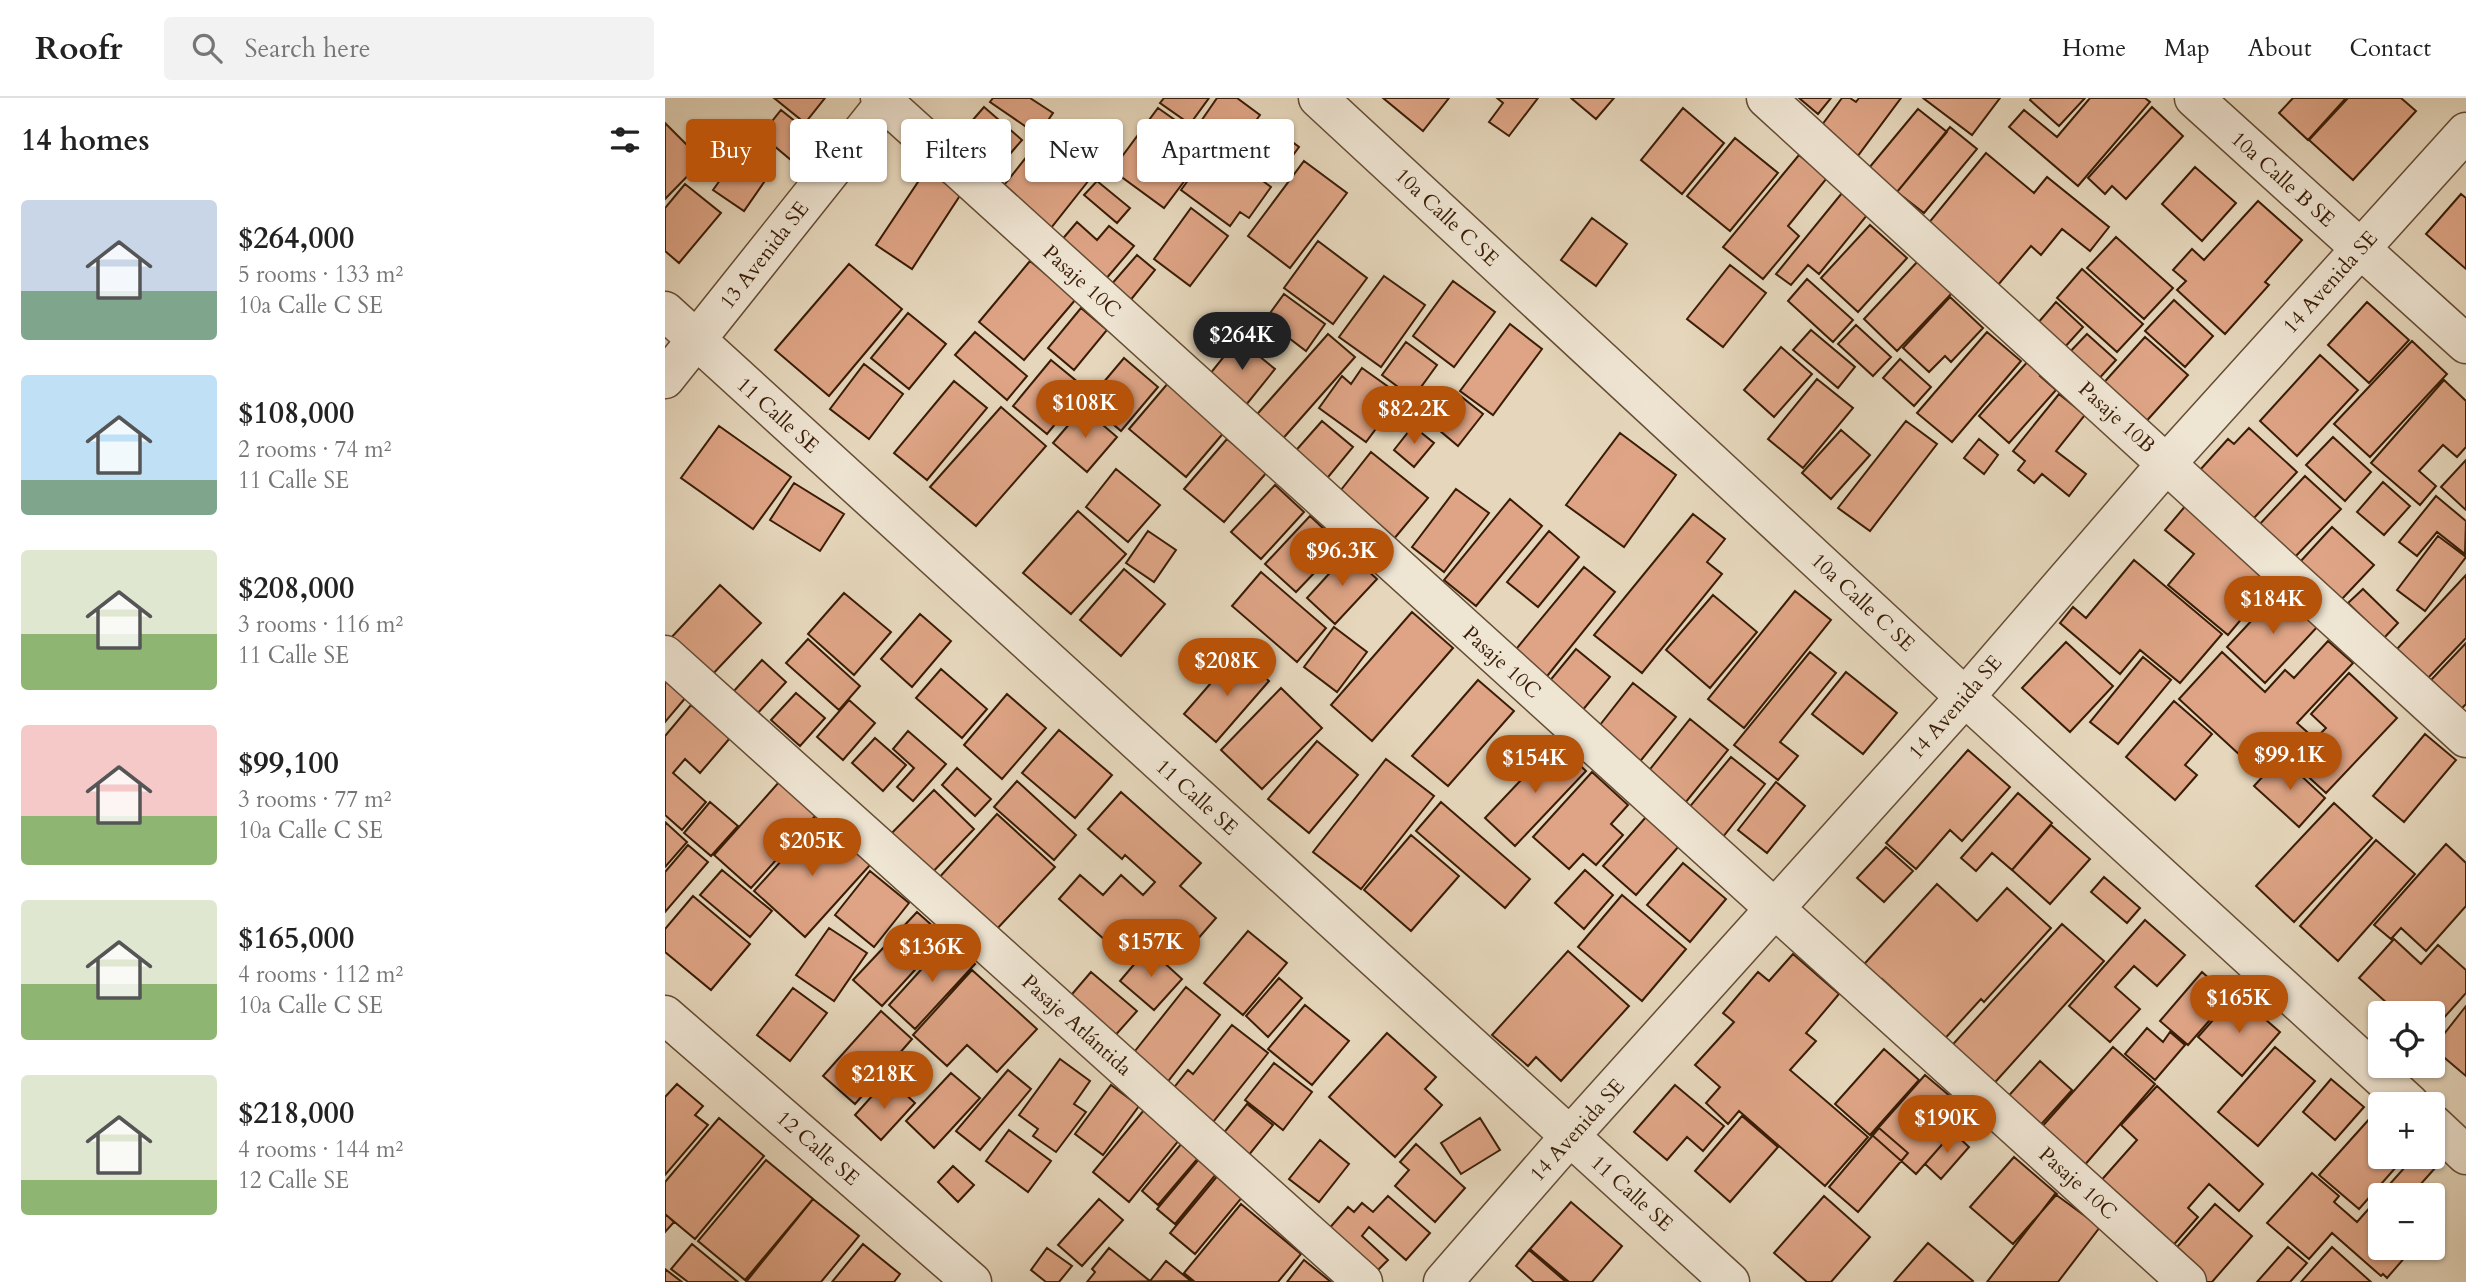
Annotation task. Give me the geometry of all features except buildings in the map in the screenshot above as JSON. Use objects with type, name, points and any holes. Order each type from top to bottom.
[{"type":"street","name":"10a Calle C SE","points":[[1318,98],[1965,697],[2397,1092]]},
{"type":"street","name":"Pasaje 10B","points":[[1766,98],[2466,738]]},
{"type":"street","name":"10a Calle B SE","points":[[2194,98],[2466,344]]},
{"type":"street","name":"13 Avenida SE","points":[[665,379],[884,100]]},
{"type":"street","name":"Pasaje 10C","points":[[884,100],[2187,1282]]},
{"type":"street","name":"14 Avenida SE","points":[[1443,1282],[1570,1136],[1965,697],[2167,463],[2466,132]]},
{"type":"street","name":"11 Calle SE","points":[[665,312],[1730,1282]]},
{"type":"street","name":"Pasaje Atlántida","points":[[665,655],[1363,1282]]},
{"type":"street","name":"12 Calle SE","points":[[665,1015],[972,1282]]},
{"type":"street","points":[[2445,1135],[2466,1155]]}]
